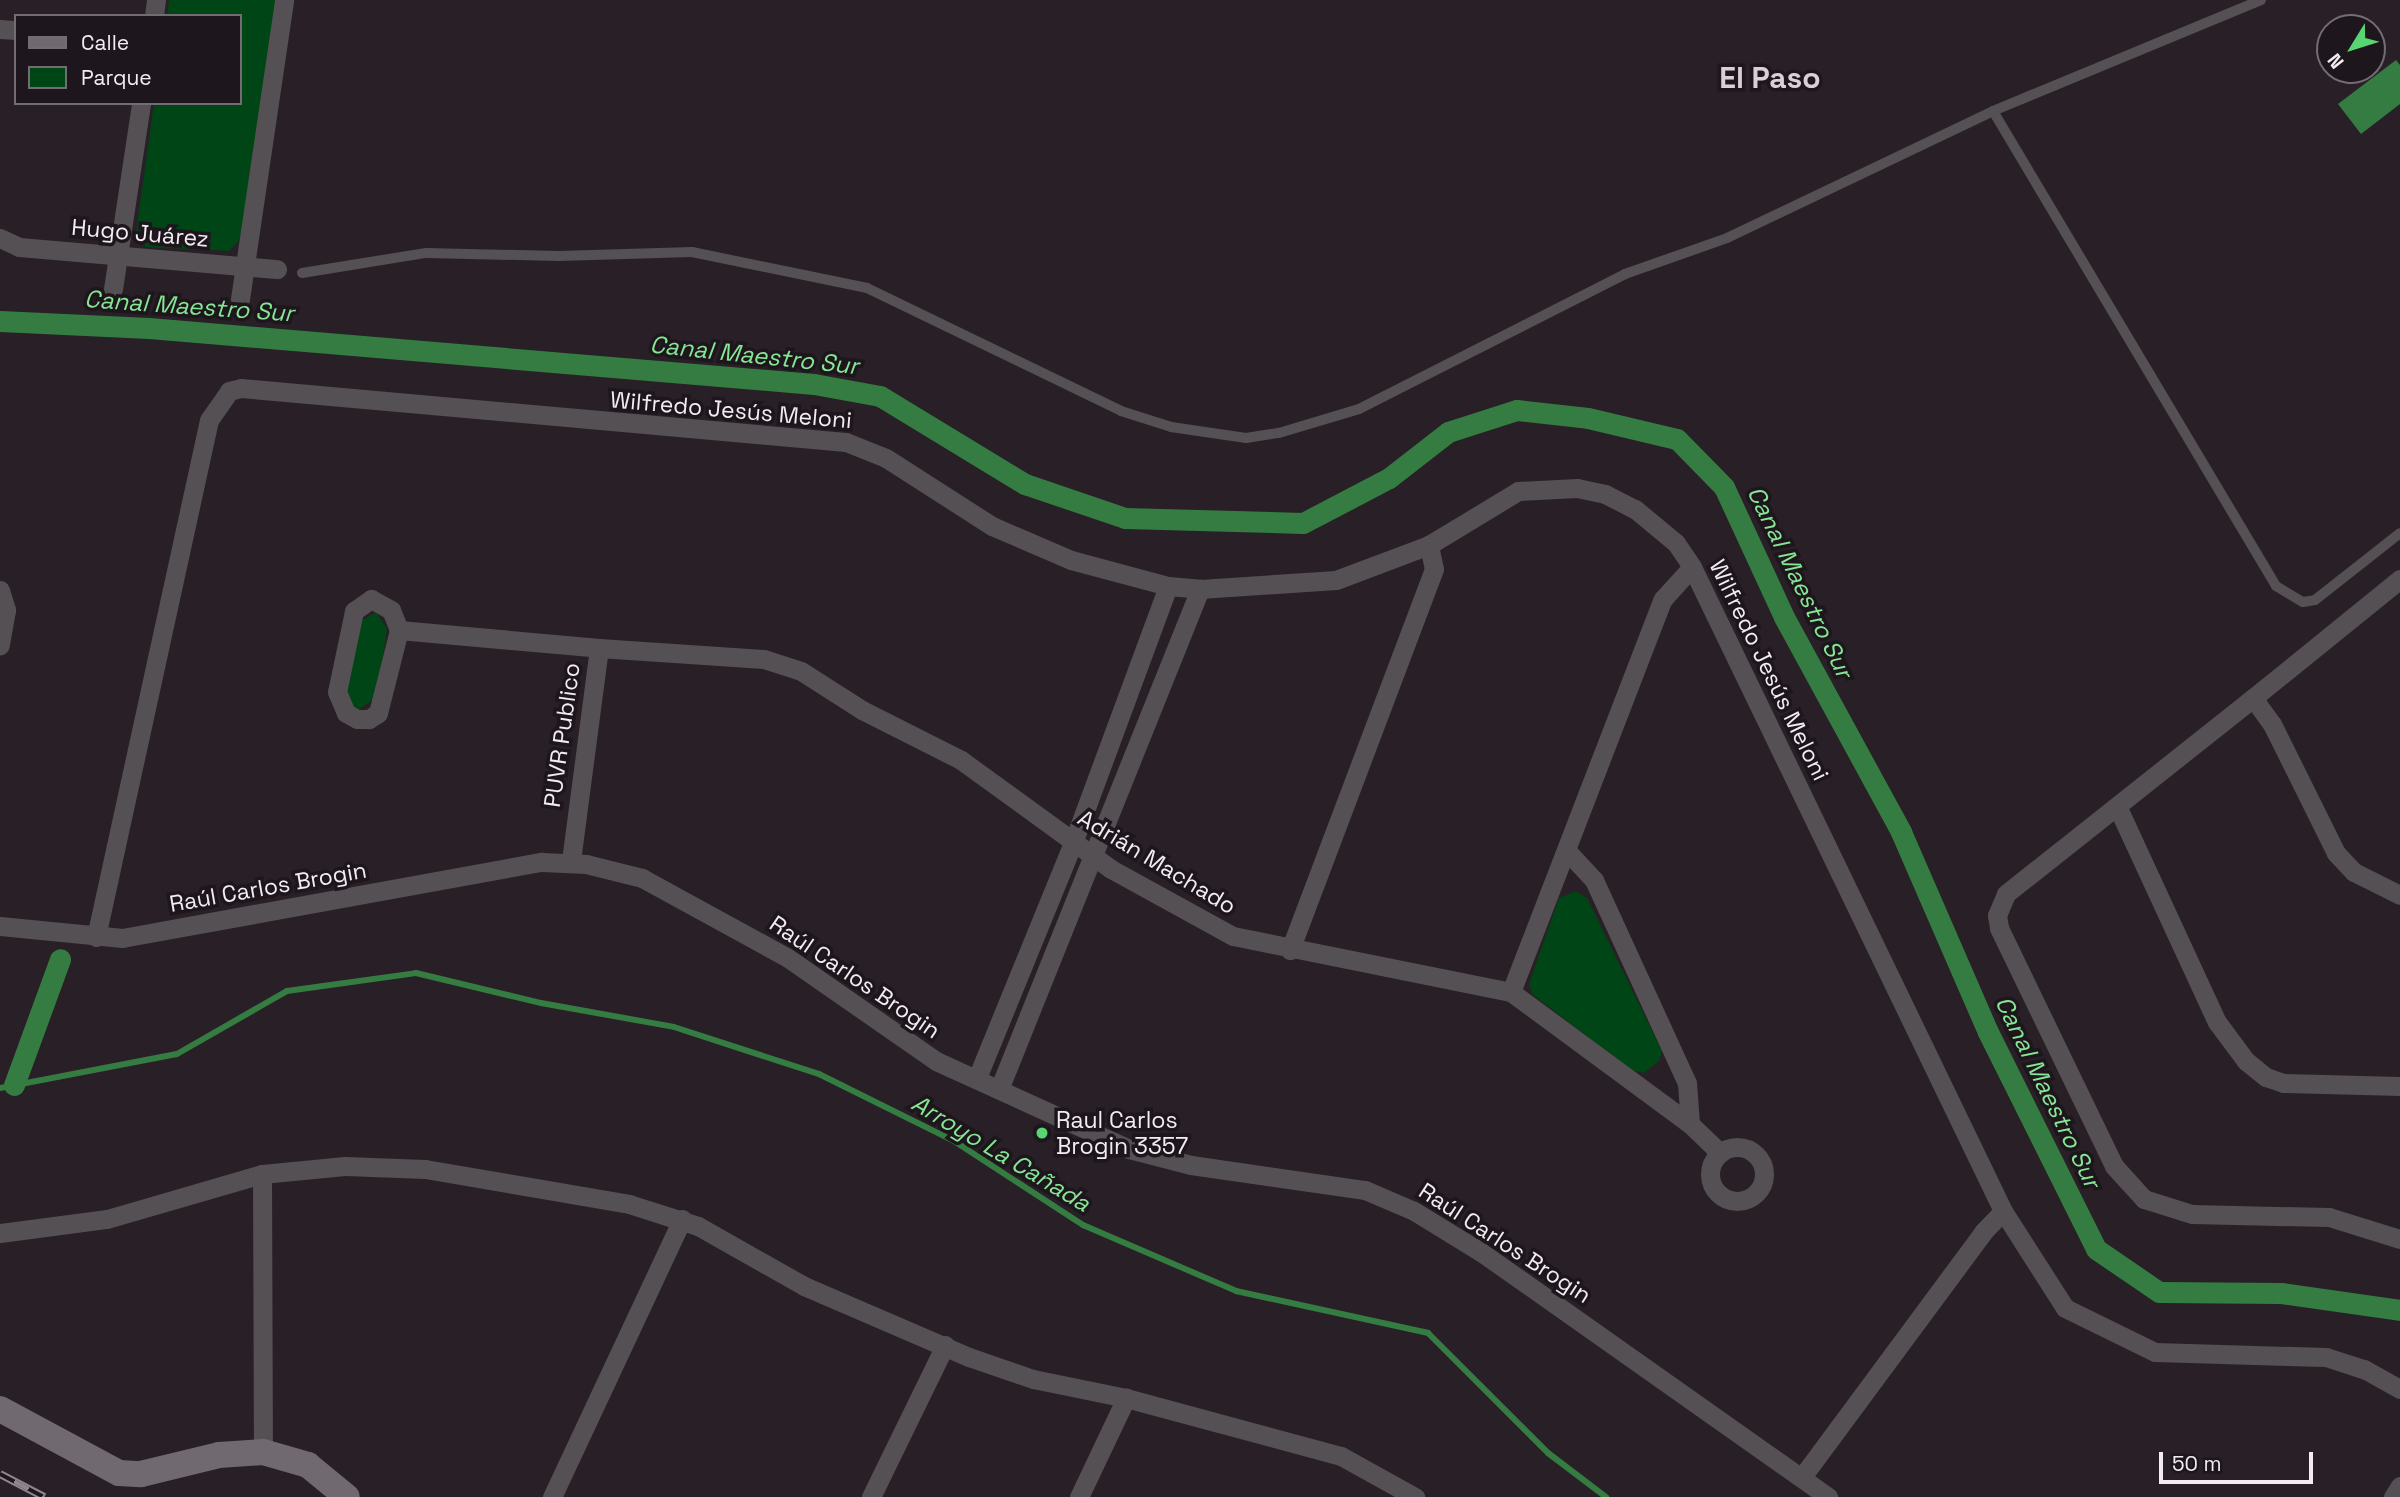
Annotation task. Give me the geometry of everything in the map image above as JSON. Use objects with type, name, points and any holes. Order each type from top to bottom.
[{"type":"main road","points":[[0,1390],[102,1447],[168,1466]]},
{"type":"main road","points":[[0,1409],[120,1473],[141,1474],[219,1455],[263,1452],[308,1465],[347,1497]]},
{"type":"street","points":[[240,299],[284,0]]},
{"type":"street","points":[[113,289],[141,105]]},
{"type":"street","name":"Hugo Juárez","points":[[0,238],[19,247],[277,269]]},
{"type":"street","name":"Wilfredo Jesús Meloni","points":[[96,937],[209,420],[222,397],[241,388],[846,442],[886,458],[992,526],[1092,568],[1168,586],[1200,589],[1311,585],[1429,545],[1518,491],[1553,486],[1605,494],[1635,509],[1676,543],[1692,567],[2003,1211],[2066,1308],[2137,1346],[2173,1355],[2326,1357],[2364,1369],[2400,1388]]},
{"type":"street","points":[[1290,950],[1434,569],[1429,545]]},
{"type":"street","points":[[1511,992],[1663,598],[1692,567]]},
{"type":"street","points":[[2400,579],[2118,808],[2006,894],[1997,915],[1999,928],[2114,1166],[2144,1199],[2168,1209],[2192,1214],[2329,1217],[2400,1239]]},
{"type":"street","points":[[977,1078],[1073,843],[1168,586]]},
{"type":"street","points":[[1000,1087],[1200,589]]},
{"type":"street","points":[[0,590],[6,610],[0,645]]},
{"type":"street","points":[[371,599],[385,603],[399,630],[378,713],[369,719],[346,713],[337,692],[354,611],[371,599]]},
{"type":"street","name":"PUVR Publico","points":[[399,630],[599,648],[571,861]]},
{"type":"street","name":"Adrián Machado","points":[[599,648],[764,659],[802,671],[862,710],[961,760],[1093,857],[1210,926],[1290,950],[1511,992],[1690,1124],[1720,1153]]},
{"type":"street","points":[[2253,698],[2272,724],[2336,853],[2354,872],[2400,895]]},
{"type":"street","points":[[2118,808],[2217,1022],[2246,1061],[2266,1077],[2283,1083],[2400,1086]]},
{"type":"street","points":[[1566,850],[1594,880],[1687,1083],[1690,1124]]},
{"type":"street","name":"Raúl Carlos Brogin","points":[[0,926],[122,938],[542,862],[571,861],[642,878],[692,902],[788,958],[917,1051],[1161,1159],[1346,1186],[1387,1197],[1481,1252],[1828,1497]]},
{"type":"street","points":[[0,1233],[107,1219],[262,1174],[345,1166],[425,1168],[629,1204],[682,1219],[804,1286],[1033,1379],[1126,1398],[1341,1456],[1415,1497]]},
{"type":"street","points":[[262,1174],[263,1452]]},
{"type":"street","points":[[1801,1477],[1983,1232],[2003,1211]]},
{"type":"street","points":[[552,1497],[682,1219]]},
{"type":"street","points":[[872,1497],[944,1345]]},
{"type":"street","points":[[1079,1497],[1126,1398]]},
{"type":"street","points":[[2393,1497],[2400,1486]]},
{"type":"lane","points":[[302,273],[426,253],[559,256],[692,251],[867,288],[1121,411],[1184,430],[1246,438],[1279,433],[1359,409],[1625,274],[1727,238],[1993,111],[2261,0]]},
{"type":"lane","points":[[1993,111],[2276,586],[2303,602],[2315,600],[2400,533]]},
{"type":"green space","points":[[169,0],[276,0],[241,238],[229,251],[146,247],[136,233],[154,105],[242,105],[242,14],[167,14]]},
{"type":"green space","points":[[376,612],[387,629],[377,697],[358,710],[352,708],[344,690],[361,621]]},
{"type":"green space","points":[[1576,891],[1587,898],[1662,1051],[1659,1061],[1644,1073],[1631,1070],[1532,994],[1529,984],[1559,898]]},
{"type":"shaded area","points":[[2396,60],[2400,65],[2400,104],[2361,134],[2338,104],[2364,84],[2386,84],[2386,68]]},
{"type":"waterway","name":"Canal Maestro Sur","points":[[0,321],[149,328],[814,384],[880,396],[1025,484],[1125,518],[1303,523],[1389,478],[1448,432],[1517,410],[1588,418],[1677,439],[1724,487],[1784,617],[1901,832],[1988,1032],[2096,1249],[2159,1292],[2281,1293],[2400,1310]]},
{"type":"waterway","points":[[14,1085],[60,959]]},
{"type":"waterway","name":"Arroyo La Cañada","points":[[0,1088],[177,1054],[287,991],[416,973],[541,1003],[674,1027],[819,1074],[954,1141],[1083,1225],[1236,1291],[1428,1333],[1548,1453],[1606,1497]]},
{"type":"railway","points":[[0,1474],[44,1497]]},
{"type":"place","name":"Raul Carlos Brogin 3357","points":[[1042,1133]]},
{"type":"district","name":"El Paso","points":[[1770,78]]}]
